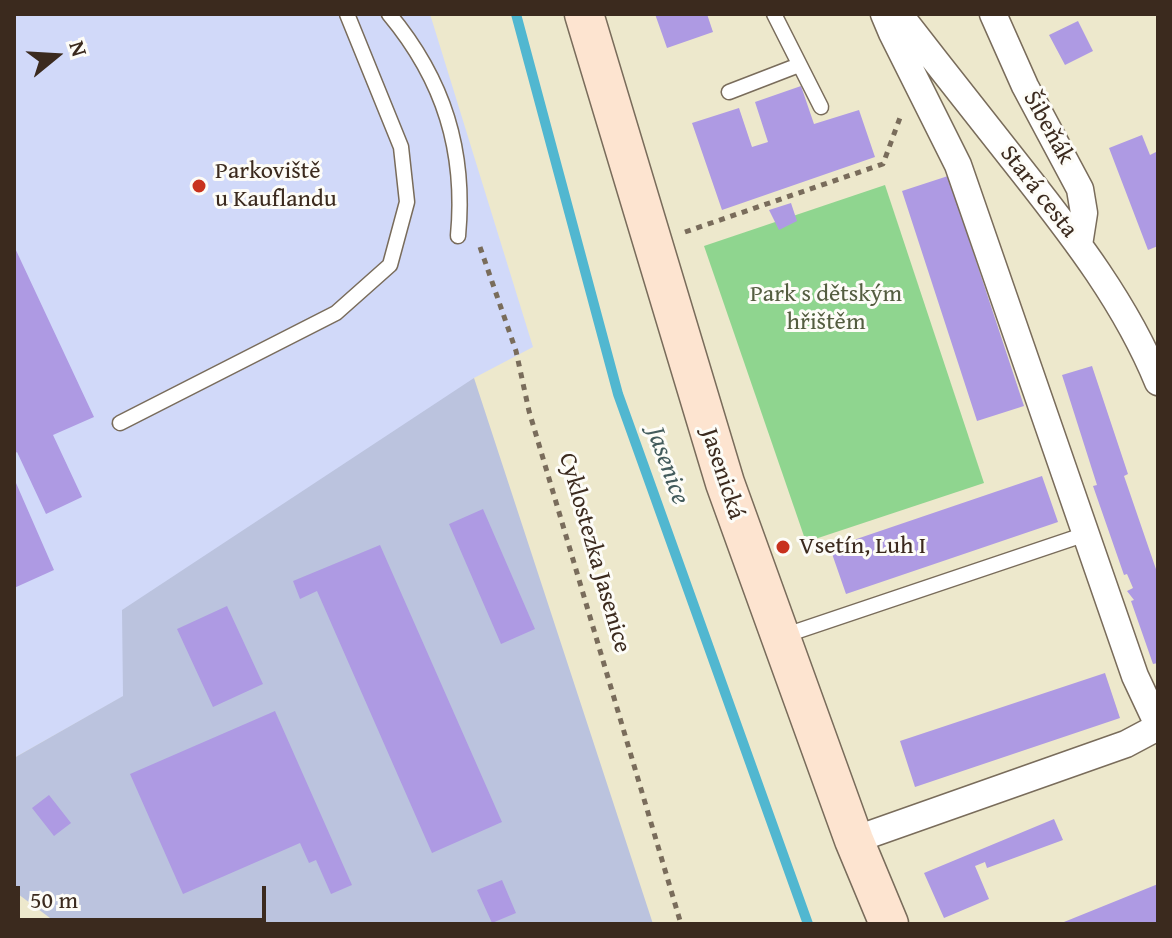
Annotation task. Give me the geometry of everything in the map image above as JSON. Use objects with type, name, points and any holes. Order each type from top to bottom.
[{"type":"street","name":"Jasenická","points":[[584,14],[711,439],[779,637],[854,840],[889,924]]},
{"type":"street","points":[[854,840],[1126,744],[1158,726],[1135,676],[958,165],[884,14]]},
{"type":"street","name":"Stará cesta","points":[[899,14],[1079,245],[1117,299],[1158,382]]},
{"type":"street","name":"Šibeňák","points":[[993,14],[1025,86],[1080,189],[1084,213],[1079,245]]},
{"type":"lane","points":[[120,423],[336,313],[390,265],[407,202],[401,147],[347,14]]},
{"type":"lane","points":[[389,14],[419,51],[442,102],[456,151],[462,195],[458,236]]},
{"type":"lane","points":[[774,14],[821,107]]},
{"type":"lane","points":[[729,92],[799,65]]},
{"type":"lane","points":[[779,637],[1086,534]]},
{"type":"path","points":[[681,222],[684,233],[883,164],[915,77]]},
{"type":"path","name":"Cyklostezka Jasenice","points":[[462,195],[516,351],[529,411],[681,924]]},
{"type":"shaded area","points":[[14,14],[430,14],[533,347],[474,378],[124,696],[14,758]]},
{"type":"shaded area","points":[[474,378],[653,924],[58,924],[14,891],[14,758],[123,696],[122,610]]},
{"type":"green space","name":"Park s dětským hřištěm","points":[[885,185],[984,483],[806,542],[704,246]]},
{"type":"building","points":[[655,14],[707,14],[713,32],[667,48]]},
{"type":"building","points":[[1078,21],[1093,51],[1065,65],[1049,35]]},
{"type":"building","points":[[801,86],[814,124],[859,110],[875,157],[722,210],[692,123],[739,108],[752,147],[768,142],[755,102]]},
{"type":"building","points":[[1142,135],[1150,155],[1158,151],[1158,246],[1148,250],[1109,148]]},
{"type":"building","points":[[948,176],[1024,406],[977,421],[902,191]]},
{"type":"building","points":[[791,203],[797,221],[779,230],[769,210]]},
{"type":"building","points":[[14,246],[94,417],[53,435],[82,497],[46,514],[17,452],[14,454]]},
{"type":"building","points":[[1092,366],[1128,474],[1124,476],[1158,575],[1158,663],[1153,664],[1131,601],[1134,600],[1127,591],[1133,588],[1127,574],[1124,575],[1093,486],[1097,485],[1062,375]]},
{"type":"building","points":[[1042,476],[1058,522],[846,594],[830,548]]},
{"type":"building","points":[[14,484],[54,570],[14,588]]},
{"type":"building","points":[[483,509],[535,629],[501,644],[449,524]]},
{"type":"building","points":[[380,545],[502,822],[432,853],[317,591],[300,599],[293,581]]},
{"type":"building","points":[[227,606],[263,684],[213,707],[177,629]]},
{"type":"building","points":[[1105,673],[1120,718],[915,787],[900,741]]},
{"type":"building","points":[[275,711],[352,885],[331,894],[316,860],[309,863],[300,843],[183,894],[130,774]]},
{"type":"building","points":[[49,795],[71,823],[54,836],[32,808]]},
{"type":"building","points":[[1054,819],[1063,840],[987,868],[985,862],[975,866],[989,899],[944,918],[924,873]]},
{"type":"building","points":[[502,880],[516,913],[492,923],[477,890]]},
{"type":"building","points":[[1158,884],[1158,924],[1059,924]]},
{"type":"waterway","name":"Jasenice","points":[[516,14],[618,394],[808,924]]},
{"type":"place","name":"Parkoviště u Kauflandu","points":[[199,186]]},
{"type":"place","name":"Vsetín, Luh I","points":[[783,547]]}]
